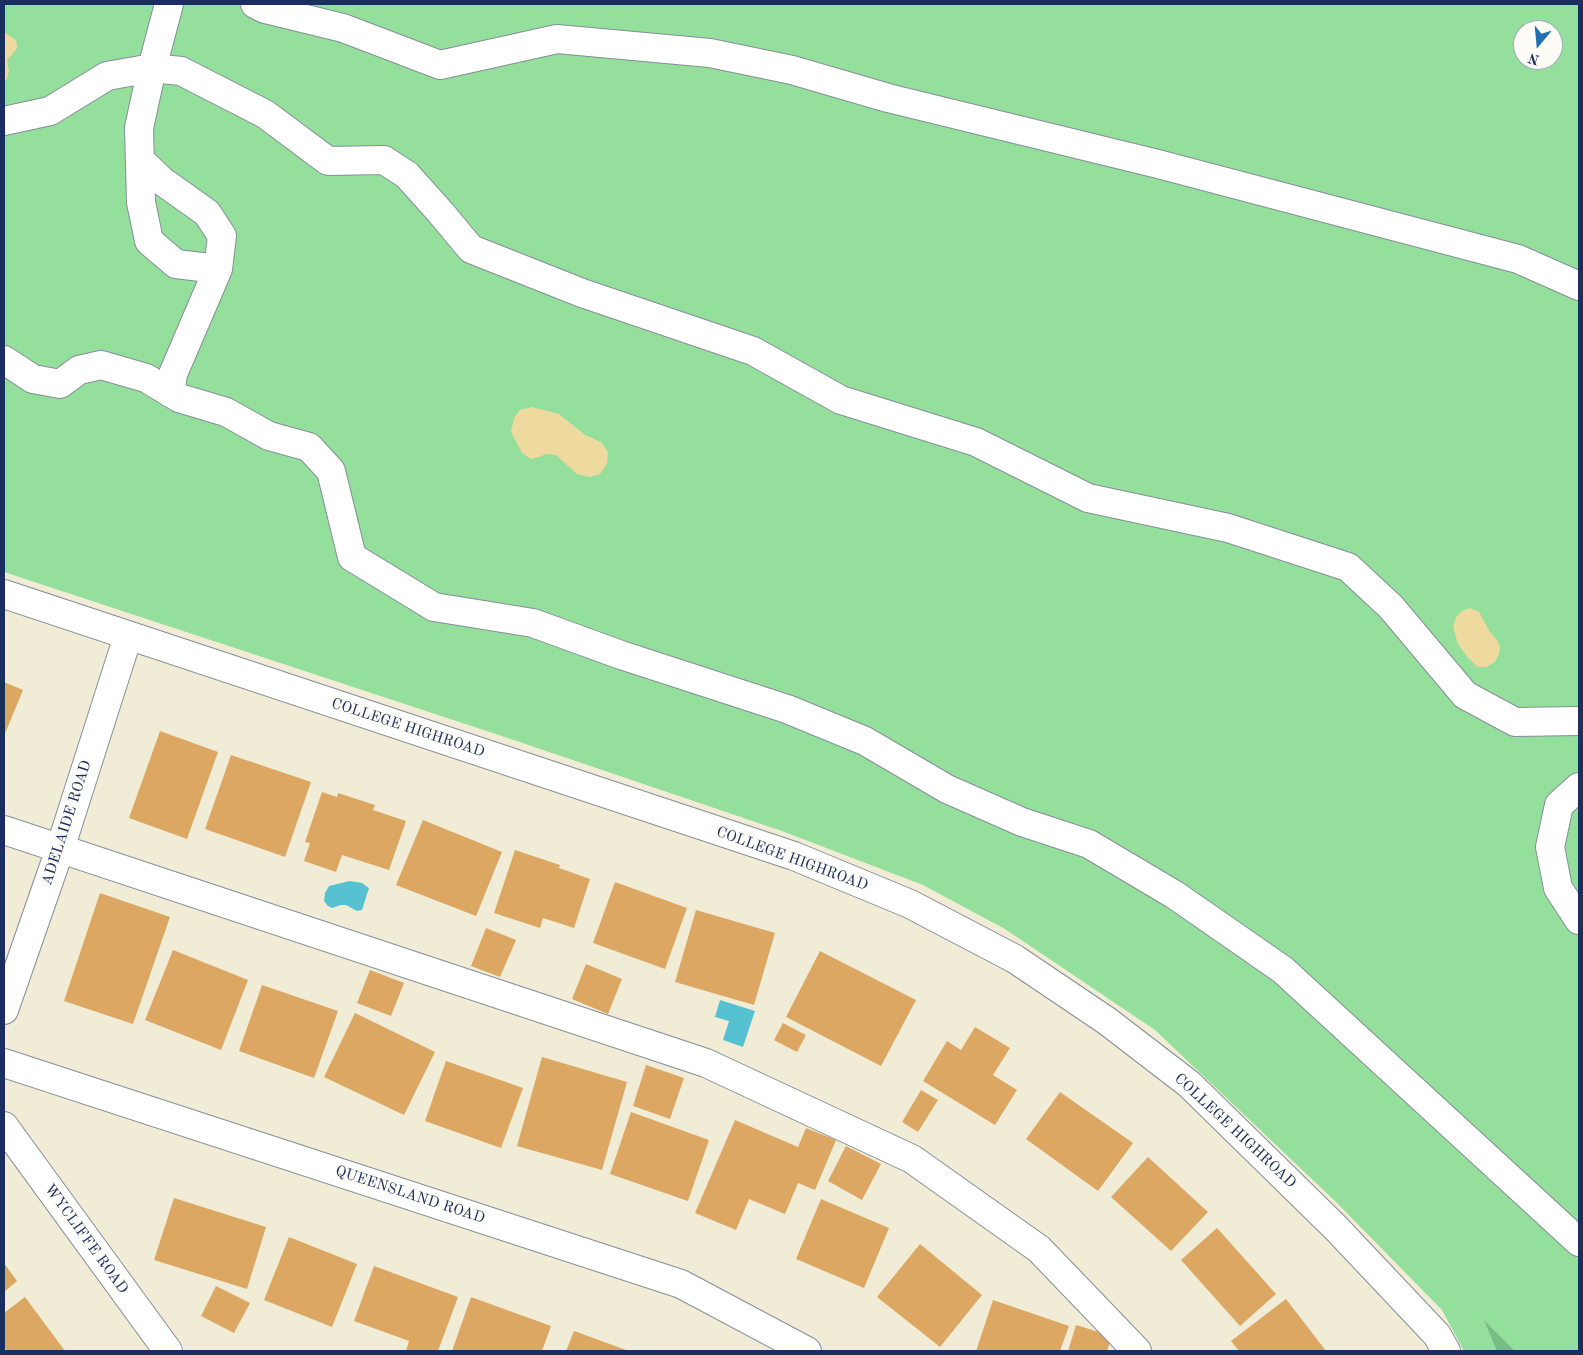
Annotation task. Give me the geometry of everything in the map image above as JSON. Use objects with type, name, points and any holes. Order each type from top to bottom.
[{"type":"street","points":[[169,4],[139,128],[141,202],[149,241],[176,264],[218,269]]},
{"type":"street","points":[[255,4],[264,9],[343,28],[440,65],[557,39],[710,53],[792,70],[888,98],[1158,164],[1518,259],[1576,283]]},
{"type":"street","points":[[4,121],[50,111],[107,76],[152,68],[181,71],[265,114],[328,161],[384,160],[407,175],[442,213],[471,249],[582,293],[753,351],[841,400],[976,442],[1088,498],[1228,528],[1348,567],[1391,606],[1465,695],[1515,722],[1579,721]]},
{"type":"street","points":[[141,162],[162,181],[207,213],[222,236],[218,269],[173,374],[170,393]]},
{"type":"street","points":[[4,360],[33,379],[60,384],[79,370],[102,365],[146,378],[179,398],[226,412],[269,436],[309,447],[331,471],[352,557],[434,607],[534,623],[621,655],[787,709],[865,741],[955,793],[1022,822],[1089,844],[1175,895],[1283,970],[1579,1242]]},
{"type":"street","name":"COLLEGE HIGHROAD","points":[[4,594],[794,856],[910,904],[1014,959],[1107,1021],[1189,1084],[1336,1228],[1437,1336],[1446,1351]]},
{"type":"street","name":"ADELAIDE ROAD","points":[[4,1010],[60,849],[128,636]]},
{"type":"street","points":[[1579,787],[1559,805],[1550,848],[1558,888],[1579,920]]},
{"type":"street","points":[[4,830],[706,1063],[912,1159],[1039,1248],[1137,1351]]},
{"type":"street","name":"QUEENSLAND ROAD","points":[[4,1063],[680,1284],[807,1351]]},
{"type":"street","name":"WYCLIFFE ROAD","points":[[4,1126],[168,1351]]},
{"type":"green space","points":[[4,4],[1579,4],[1579,1351],[1515,1351],[1486,1322],[1498,1351],[1464,1351],[1442,1310],[1335,1201],[1155,1030],[1005,929],[923,885],[782,831],[505,737],[4,572]]},
{"type":"green space","points":[[1484,1320],[1515,1351],[1497,1351]]},
{"type":"sand","points":[[4,32],[16,40],[17,46],[16,50],[7,60],[9,71],[7,79],[4,81]]},
{"type":"sand","points":[[532,407],[559,414],[585,435],[601,442],[608,452],[607,464],[600,474],[590,477],[577,474],[556,455],[546,454],[531,459],[522,453],[511,432],[514,418],[520,410]]},
{"type":"sand","points":[[1470,608],[1479,612],[1500,647],[1495,662],[1486,667],[1478,667],[1468,658],[1458,644],[1453,627],[1456,617],[1462,611]]},
{"type":"water","points":[[350,881],[362,883],[369,888],[362,910],[357,911],[346,905],[332,908],[328,906],[324,901],[325,893],[329,886]]},
{"type":"water","points":[[720,1000],[755,1011],[743,1047],[723,1040],[729,1021],[715,1017]]},
{"type":"building","points":[[4,682],[23,690],[4,736]]},
{"type":"building","points":[[160,731],[218,752],[187,839],[129,818]]},
{"type":"building","points":[[231,755],[311,782],[285,857],[205,829]]},
{"type":"building","points":[[322,792],[337,797],[338,793],[375,805],[373,810],[406,821],[389,870],[342,855],[336,872],[304,861],[310,843],[305,842]]},
{"type":"building","points":[[423,820],[502,852],[476,916],[396,885]]},
{"type":"building","points":[[515,850],[560,865],[559,868],[590,879],[574,928],[543,918],[540,928],[494,913]]},
{"type":"building","points":[[615,882],[687,908],[665,969],[593,943]]},
{"type":"building","points":[[100,893],[170,917],[133,1024],[64,1001]]},
{"type":"building","points":[[696,910],[775,933],[754,1005],[675,982]]},
{"type":"building","points":[[486,928],[516,940],[500,977],[471,966]]},
{"type":"building","points":[[173,950],[248,980],[221,1050],[145,1020]]},
{"type":"building","points":[[820,951],[916,1000],[881,1066],[786,1017]]},
{"type":"building","points":[[586,964],[622,979],[608,1014],[572,999]]},
{"type":"building","points":[[370,970],[404,983],[391,1016],[357,1003]]},
{"type":"building","points":[[262,985],[338,1011],[314,1078],[239,1051]]},
{"type":"building","points":[[355,1013],[435,1052],[404,1115],[324,1077]]},
{"type":"building","points":[[783,1023],[806,1035],[797,1052],[774,1040]]},
{"type":"building","points":[[975,1027],[1010,1048],[993,1075],[1017,1090],[995,1125],[923,1081],[947,1041],[961,1050]]},
{"type":"building","points":[[542,1057],[627,1082],[602,1170],[517,1146]]},
{"type":"building","points":[[446,1061],[523,1088],[501,1148],[425,1121]]},
{"type":"building","points":[[646,1065],[684,1078],[670,1119],[633,1106]]},
{"type":"building","points":[[921,1090],[938,1100],[918,1132],[902,1122]]},
{"type":"building","points":[[1060,1092],[1133,1143],[1098,1191],[1026,1139]]},
{"type":"building","points":[[631,1112],[709,1140],[688,1201],[610,1174]]},
{"type":"building","points":[[735,1120],[798,1147],[806,1128],[836,1140],[815,1190],[798,1183],[785,1214],[749,1199],[736,1230],[695,1213]]},
{"type":"building","points":[[846,1146],[881,1164],[862,1200],[828,1181]]},
{"type":"building","points":[[1148,1157],[1208,1212],[1171,1251],[1111,1197]]},
{"type":"building","points":[[174,1198],[266,1227],[247,1289],[154,1260]]},
{"type":"building","points":[[821,1199],[889,1228],[864,1288],[796,1259]]},
{"type":"building","points":[[1217,1228],[1276,1294],[1240,1326],[1181,1260]]},
{"type":"building","points":[[289,1237],[357,1264],[332,1327],[264,1300]]},
{"type":"building","points":[[920,1244],[982,1295],[940,1347],[877,1297]]},
{"type":"building","points":[[4,1263],[17,1281],[4,1292]]},
{"type":"building","points":[[374,1266],[458,1297],[438,1351],[406,1351],[409,1341],[354,1321]]},
{"type":"building","points":[[216,1286],[250,1303],[234,1333],[201,1316]]},
{"type":"building","points":[[25,1297],[65,1351],[7,1351],[4,1347],[4,1313]]},
{"type":"building","points":[[471,1297],[551,1326],[542,1351],[452,1351]]},
{"type":"building","points":[[1286,1299],[1326,1351],[1239,1351],[1231,1341]]},
{"type":"building","points":[[993,1300],[1069,1326],[1060,1351],[976,1351]]},
{"type":"building","points":[[1076,1325],[1112,1336],[1107,1351],[1068,1351]]},
{"type":"building","points":[[574,1331],[629,1351],[566,1351]]}]
